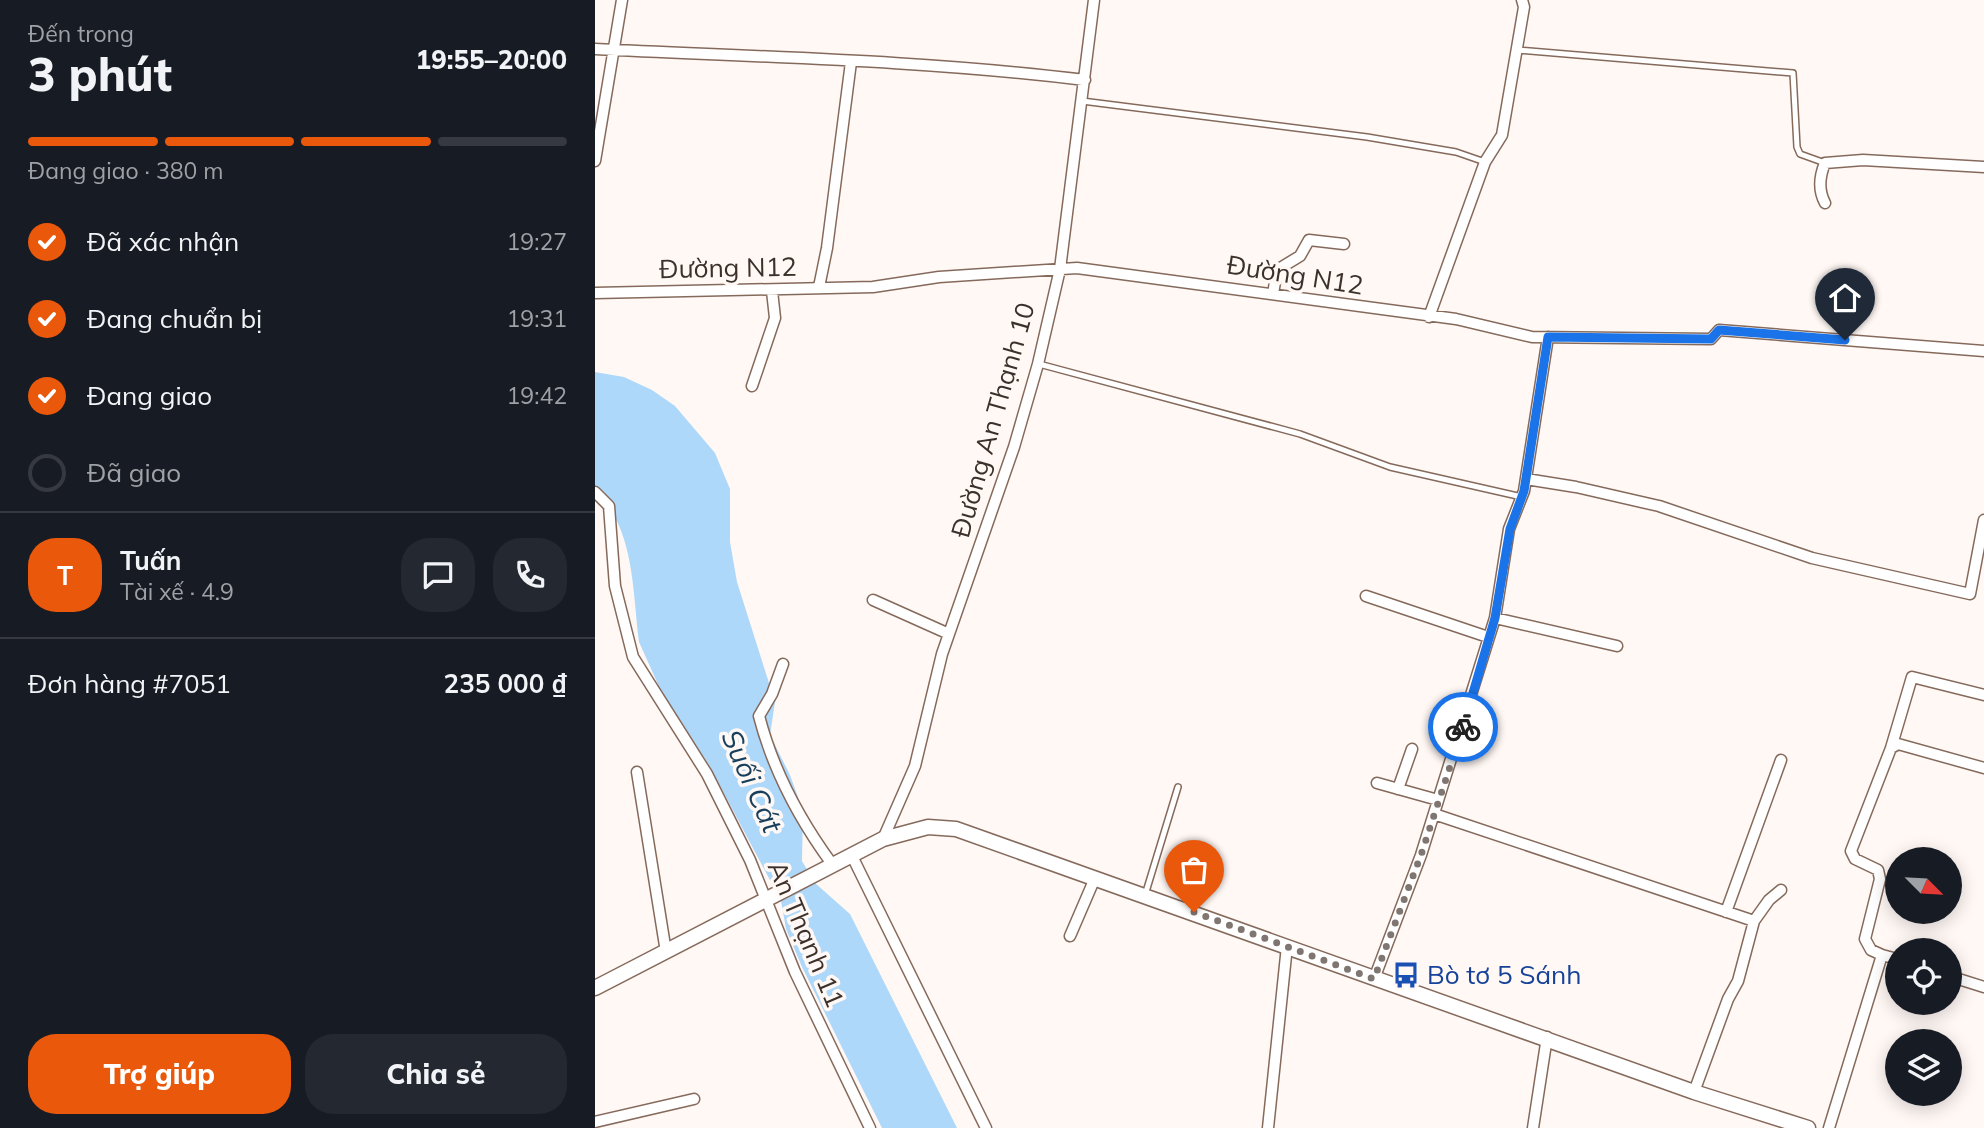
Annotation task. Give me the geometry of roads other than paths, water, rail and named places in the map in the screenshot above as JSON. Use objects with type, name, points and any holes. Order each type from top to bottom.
[{"type":"main road","points":[[595,988],[883,839],[927,827],[956,829],[1374,979],[1547,1037],[1694,1092],[1808,1128]]},
{"type":"street","points":[[595,161],[611,50],[622,0]]},
{"type":"street","name":"Đường An Thạnh 10","points":[[883,839],[915,765],[949,634],[1014,447],[1038,364],[1060,269],[1094,0]]},
{"type":"street","points":[[1429,317],[1485,162],[1502,135],[1517,50],[1522,0]]},
{"type":"street","points":[[595,49],[1026,73],[1085,80]]},
{"type":"street","points":[[819,287],[833,210],[851,62]]},
{"type":"street","points":[[1825,203],[1821,195],[1820,175],[1825,163],[1863,160],[1984,167]]},
{"type":"street","points":[[1273,294],[1277,270],[1300,256],[1309,240],[1344,244]]},
{"type":"street","name":"Đường N12","points":[[595,293],[774,300],[819,287],[873,287],[939,277],[1077,268],[1223,285],[1548,337],[1711,339],[1719,330],[1984,351]]},
{"type":"street","points":[[752,386],[774,300]]},
{"type":"street","points":[[1374,979],[1439,800],[1495,618],[1510,529],[1526,479],[1548,337]]},
{"type":"street","points":[[1526,479],[1576,487],[1659,506],[1812,558],[1971,594],[1984,520]]},
{"type":"street","name":"An Thạnh 11","points":[[595,492],[609,506],[615,586],[633,657],[707,774],[750,860],[795,972],[870,1128]]},
{"type":"street","points":[[1366,596],[1488,638]]},
{"type":"street","points":[[873,600],[949,634]]},
{"type":"street","points":[[1495,618],[1617,646]]},
{"type":"street","points":[[783,664],[772,695],[759,716],[772,758],[826,867]]},
{"type":"street","points":[[1885,955],[1871,950],[1865,939],[1880,879],[1878,870],[1855,859],[1851,851],[1891,748],[1912,677],[1984,695]]},
{"type":"street","points":[[1891,748],[1898,744],[1984,768]]},
{"type":"street","points":[[1398,789],[1412,749]]},
{"type":"street","points":[[1726,912],[1781,760]]},
{"type":"street","points":[[637,772],[666,952]]},
{"type":"street","points":[[1377,783],[1439,800]]},
{"type":"street","points":[[1434,814],[1754,921]]},
{"type":"street","points":[[851,854],[986,1128]]},
{"type":"street","points":[[1070,936],[1095,878]]},
{"type":"street","points":[[1694,1092],[1728,999],[1738,981],[1754,921],[1769,900],[1781,890]]},
{"type":"street","points":[[1268,1128],[1287,946]]},
{"type":"street","points":[[1829,1128],[1882,954]]},
{"type":"street","points":[[1962,980],[1984,987]]},
{"type":"street","points":[[1533,1128],[1547,1037]]},
{"type":"street","points":[[595,1122],[694,1099]]},
{"type":"lane","points":[[1517,50],[1793,73],[1797,147],[1800,154],[1825,163]]},
{"type":"lane","points":[[1082,101],[1367,137],[1456,152],[1485,162]]},
{"type":"lane","points":[[1038,364],[1300,434],[1390,467],[1522,497]]},
{"type":"lane","points":[[1145,895],[1178,787]]},
{"type":"water","name":"Suối Cát","points":[[595,372],[624,377],[652,390],[675,406],[715,453],[730,489],[730,542],[737,582],[775,702],[770,735],[790,775],[803,811],[802,861],[815,883],[850,914],[957,1128],[882,1128],[802,967],[786,929],[781,901],[709,765],[661,691],[639,642],[633,580],[625,541],[608,505],[595,489]]},
{"type":"place","name":"Bò tơ 5 Sánh","points":[[1406,975]]}]
